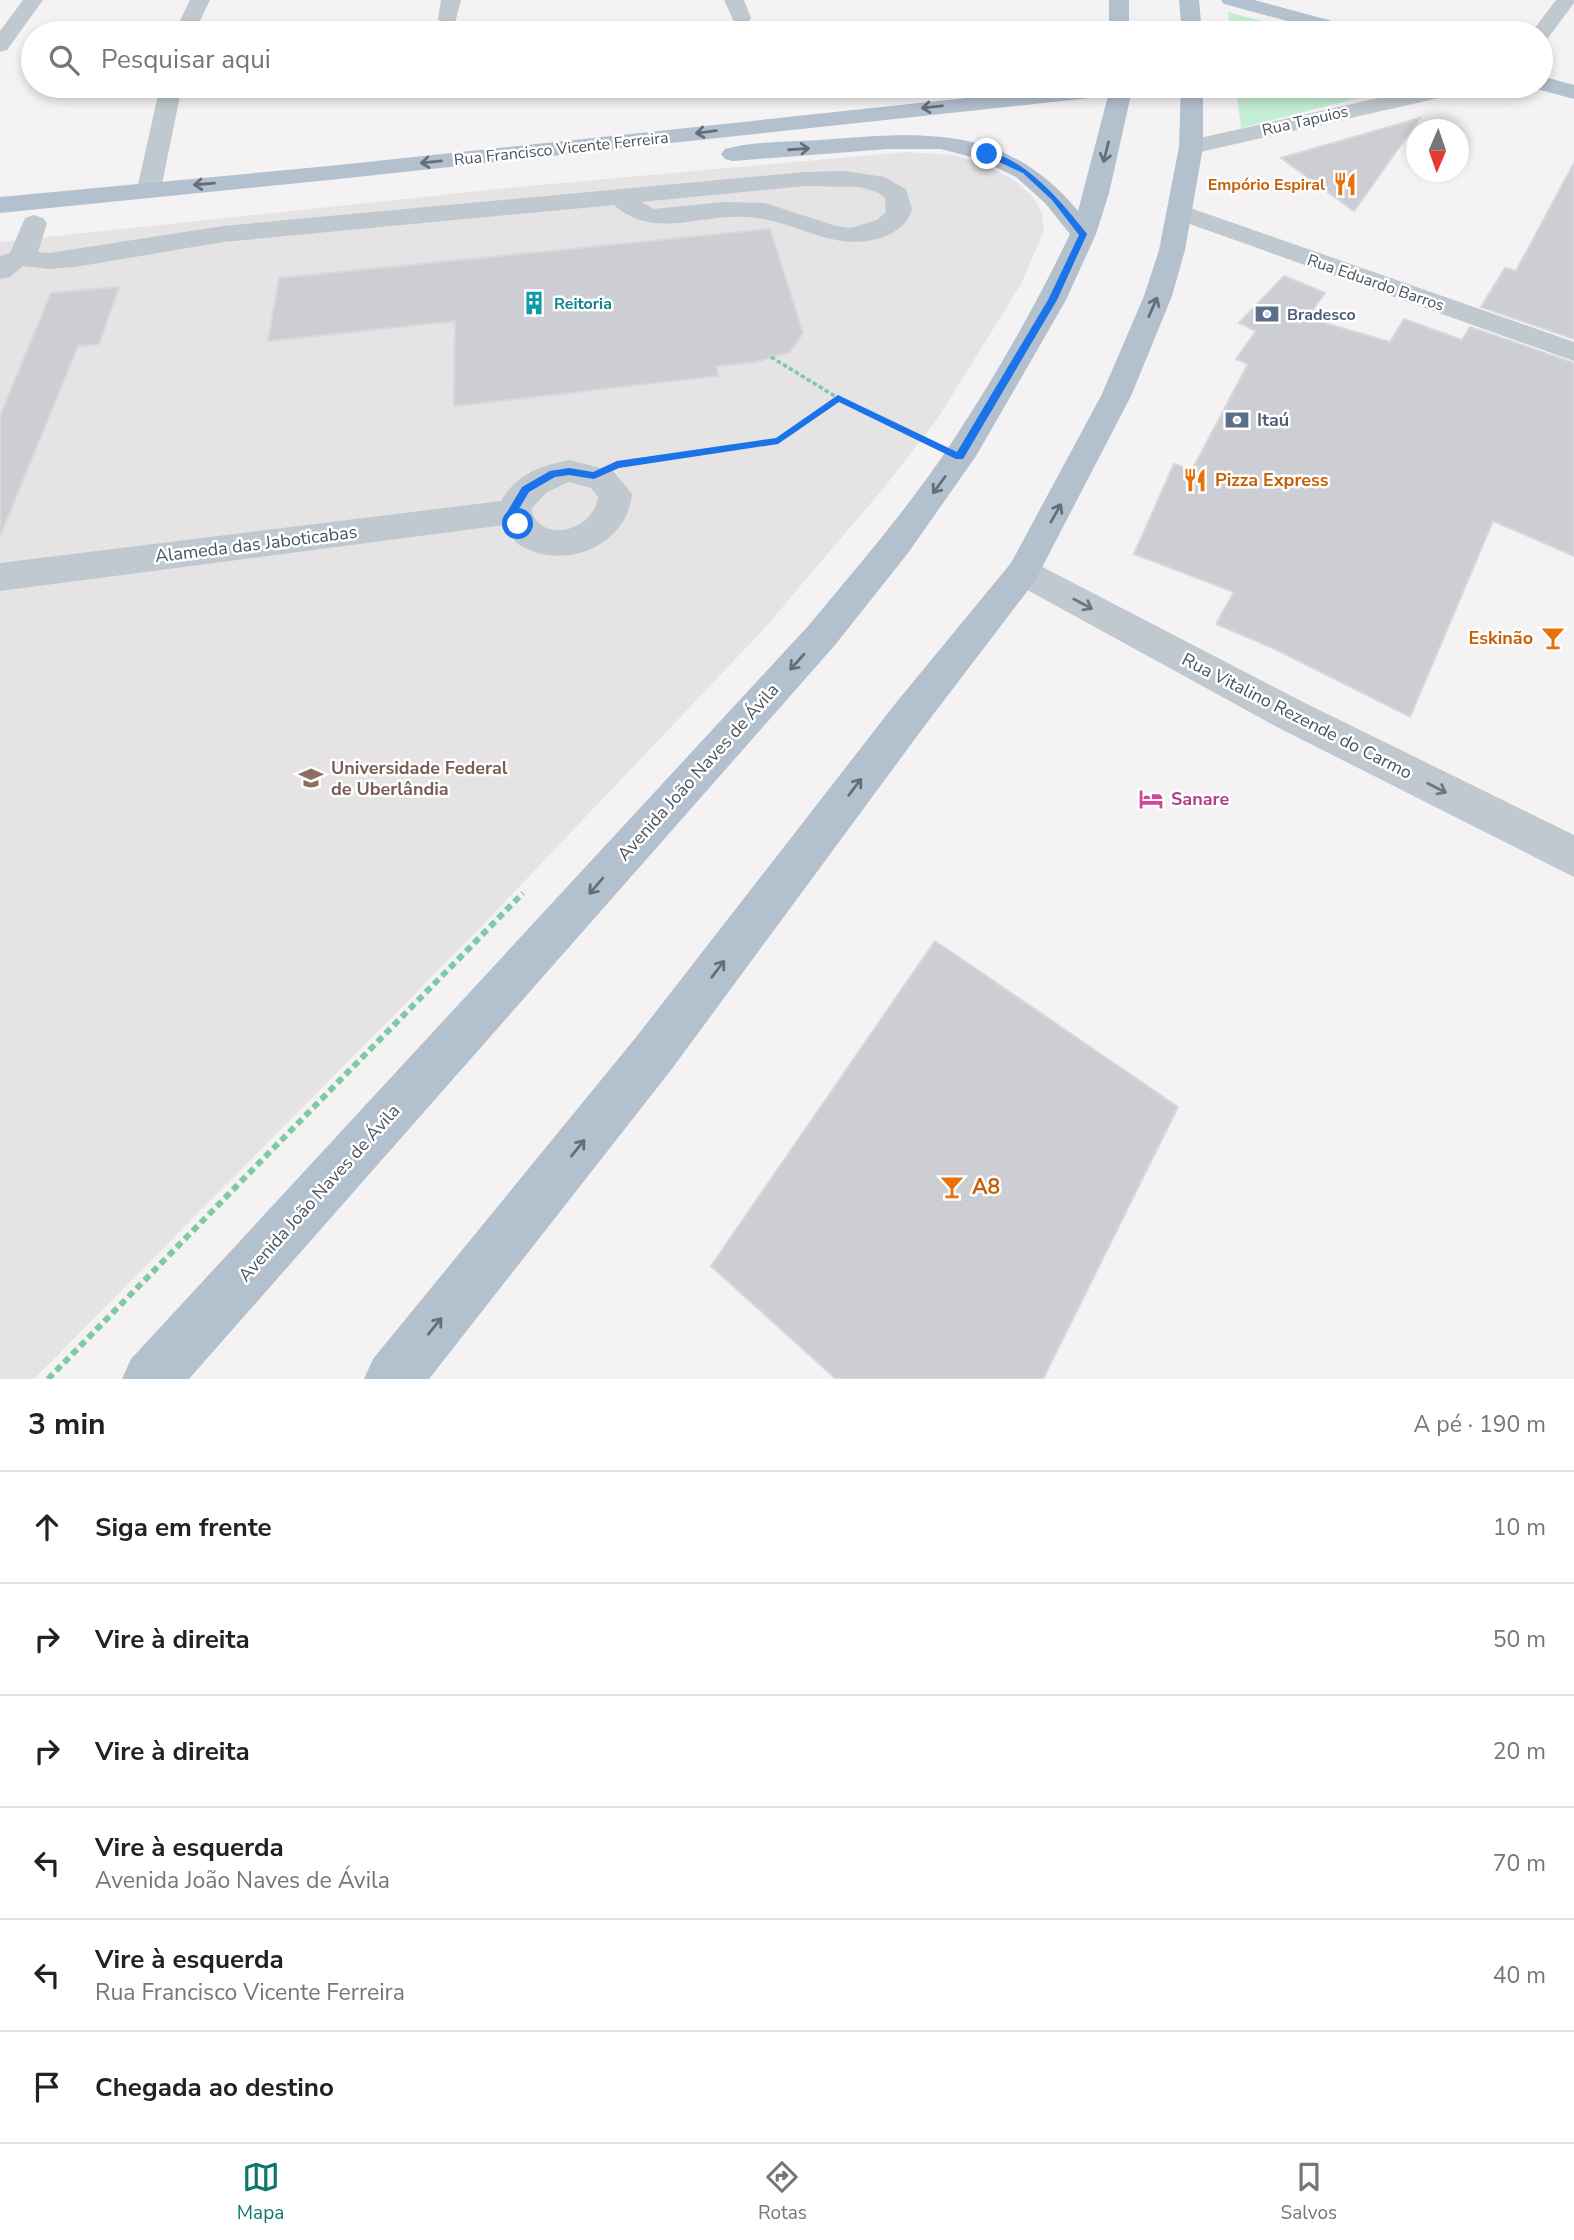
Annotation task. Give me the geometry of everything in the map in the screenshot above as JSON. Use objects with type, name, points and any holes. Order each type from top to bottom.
[{"type":"main road","points":[[1119,0],[1119,21]]},
{"type":"main road","points":[[1189,0],[1191,21]]},
{"type":"main road","points":[[1231,0],[1310,21]]},
{"type":"main road","points":[[1553,86],[1574,92]]},
{"type":"main road","name":"Rua Francisco Vicente Ferreira","points":[[0,227],[1036,98]]},
{"type":"main road","name":"Avenida João Naves de Ávila","points":[[150,1379],[822,635],[896,544],[959,457],[1052,300],[1083,234],[1119,98]]},
{"type":"main road","points":[[393,1379],[654,1053],[909,716],[1023,572],[1116,396],[1158,296],[1179,212],[1191,147],[1192,98]]},
{"type":"main road","name":"Rua Francisco Vicente Ferreira","points":[[0,205],[149,189],[535,162],[709,156],[888,142],[942,142],[987,154],[1025,172],[1054,198],[1083,234]]},
{"type":"street","points":[[0,46],[33,0]]},
{"type":"street","points":[[190,21],[200,0]]},
{"type":"street","points":[[1551,21],[1566,0]]},
{"type":"street","points":[[149,189],[168,98]]},
{"type":"street","name":"Rua Tapuios","points":[[1191,147],[1408,98]]},
{"type":"street","points":[[11,264],[75,259],[223,234],[805,179],[852,178],[886,187],[899,198],[900,206],[898,216],[882,229],[850,234],[813,229],[759,209],[652,217],[636,211],[621,198]]},
{"type":"street","name":"Rua Eduardo Barros","points":[[1179,212],[1574,352]]},
{"type":"street","points":[[11,264],[34,223]]},
{"type":"street","points":[[569,471],[594,476],[610,486],[616,496],[617,508],[607,525],[588,538],[572,543],[539,541],[526,534],[512,512],[526,489],[538,480],[569,471]]},
{"type":"street","name":"Alameda das Jaboticabas","points":[[0,577],[512,512]]},
{"type":"street","name":"Rua Vitalino Rezende do Carmo","points":[[1023,572],[1289,714],[1574,857]]},
{"type":"path","points":[[771,357],[838,398],[959,457]]},
{"type":"path","points":[[594,476],[617,465],[778,441],[838,398]]},
{"type":"shaded area","name":"Universidade Federal de Uberlândia","points":[[906,152],[954,155],[986,165],[1014,180],[1033,197],[1042,213],[1044,231],[1021,284],[938,418],[887,484],[763,630],[482,926],[34,1379],[0,1379],[0,242],[518,187]]},
{"type":"green space","points":[[1228,12],[1262,21],[1229,21]]},
{"type":"green space","points":[[1237,98],[1359,98],[1241,128]]},
{"type":"building","name":"Empório Espiral","points":[[1406,122],[1406,138],[1354,211],[1281,158]]},
{"type":"building","points":[[1574,163],[1574,339],[1481,307],[1505,268],[1516,271]]},
{"type":"building","name":"Reitoria","points":[[770,229],[803,333],[790,352],[756,362],[716,366],[718,376],[454,406],[455,321],[268,341],[279,278]]},
{"type":"building","points":[[1284,276],[1325,293],[1307,318],[1390,342],[1404,319],[1462,340],[1470,327],[1574,363],[1574,556],[1493,521],[1410,717],[1275,649],[1216,624],[1234,592],[1134,554],[1174,464],[1192,470],[1248,364],[1236,359],[1256,331],[1239,323]]},
{"type":"building","points":[[119,287],[99,344],[78,346],[0,536],[0,416],[51,293]]},
{"type":"building","name":"A8","points":[[935,941],[1178,1107],[1043,1379],[836,1379],[711,1266]]},
{"type":"place","name":"Empório Espiral","points":[[1345,184]]},
{"type":"place","name":"Reitoria","points":[[534,303]]},
{"type":"place","name":"Bradesco","points":[[1267,314]]},
{"type":"place","name":"Itaú","points":[[1237,420]]},
{"type":"place","name":"Pizza Express","points":[[1195,480]]},
{"type":"place","name":"Eskinão","points":[[1553,638]]},
{"type":"place","name":"Universidade Federal de Uberlândia","points":[[311,778]]},
{"type":"place","name":"Sanare","points":[[1151,799]]},
{"type":"place","name":"A8","points":[[952,1187]]},
{"type":"route","points":[[518,524],[512,512],[517,500],[538,480],[553,474],[569,471],[594,476],[617,465],[778,441],[838,398],[959,457],[1052,300],[1083,234],[1054,198],[1025,172],[987,154]]}]
